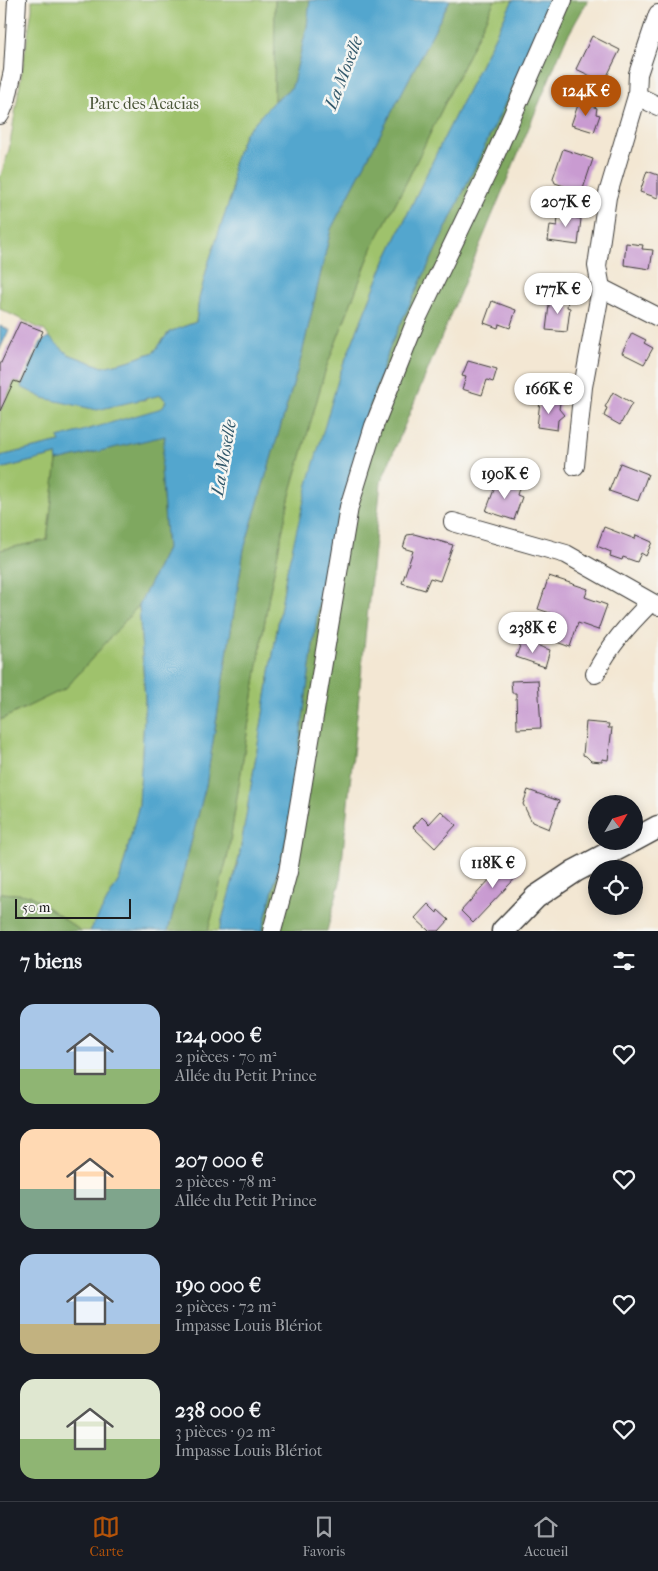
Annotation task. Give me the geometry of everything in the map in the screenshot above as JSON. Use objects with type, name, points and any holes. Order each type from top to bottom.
[{"type":"street","points":[[0,115],[7,98],[13,71],[7,34],[17,0]]},
{"type":"street","points":[[272,931],[288,872],[349,507],[372,435],[414,323],[490,166],[563,0]]},
{"type":"street","points":[[575,466],[583,387],[601,288],[597,266],[607,197],[637,96],[638,74],[658,14]]},
{"type":"street","points":[[637,96],[658,106]]},
{"type":"street","points":[[601,288],[658,317]]},
{"type":"street","points":[[453,522],[566,554],[654,604],[628,626],[607,651],[595,674]]},
{"type":"street","points":[[643,835],[658,827]]},
{"type":"street","points":[[503,931],[536,896],[575,871],[616,850]]},
{"type":"green space","name":"Parc des Acacias","points":[[32,0],[275,0],[274,101],[245,133],[233,164],[232,193],[208,264],[199,299],[196,322],[169,332],[154,352],[103,367],[68,354],[45,331],[0,309],[0,178],[9,150]]},
{"type":"green space","points":[[275,0],[310,0],[307,27],[292,87],[274,101]]},
{"type":"green space","points":[[450,0],[495,0],[407,181],[373,246],[326,368],[290,495],[269,595],[228,854],[208,931],[168,931],[206,785],[244,549],[301,358],[331,229]]},
{"type":"green space","points":[[495,0],[513,0],[386,259],[340,373],[287,570],[239,858],[219,931],[208,931],[228,854],[269,595],[290,495],[326,368],[373,246],[407,181]]},
{"type":"green space","points":[[554,0],[588,0],[565,41],[381,482],[340,882],[327,931],[262,931],[286,840],[322,580],[368,412],[391,344]]},
{"type":"green space","points":[[14,381],[21,383],[21,387],[144,400],[152,396],[161,395],[166,401],[162,409],[59,438],[60,442],[0,456],[0,411]]},
{"type":"green space","points":[[165,435],[161,469],[167,549],[139,605],[66,688],[0,720],[0,550],[47,540],[57,461]]},
{"type":"green space","points":[[56,455],[57,461],[47,540],[0,550],[0,469]]},
{"type":"green space","points":[[139,605],[145,700],[139,805],[120,878],[90,931],[81,931],[30,895],[0,893],[0,720],[66,688]]},
{"type":"green space","points":[[0,893],[30,895],[81,931],[0,931]]},
{"type":"water","name":"La Moselle","points":[[310,0],[450,0],[331,229],[301,358],[244,549],[206,785],[168,931],[90,931],[120,878],[139,805],[145,700],[139,605],[167,549],[161,469],[165,436],[57,461],[56,455],[0,469],[0,456],[60,442],[58,438],[162,408],[166,401],[161,395],[97,410],[43,398],[21,387],[41,342],[49,337],[68,354],[103,367],[154,352],[169,332],[196,322],[199,299],[208,264],[232,193],[233,164],[245,133],[274,101],[292,87],[307,27]]},
{"type":"water","points":[[513,0],[554,0],[391,344],[368,412],[322,580],[286,840],[262,931],[219,931],[239,858],[287,570],[308,484],[340,373],[386,259]]},
{"type":"water","points":[[0,326],[9,330],[0,349]]},
{"type":"building","points":[[592,36],[620,50],[604,82],[576,69]]},
{"type":"building","points":[[579,102],[597,108],[596,114],[600,115],[594,132],[571,125]]},
{"type":"building","points":[[563,149],[593,159],[582,192],[555,183],[553,178]]},
{"type":"building","points":[[647,171],[658,175],[658,198],[640,192]]},
{"type":"building","points":[[559,209],[577,211],[576,218],[581,219],[578,245],[548,241],[550,225],[557,226]]},
{"type":"building","points":[[626,243],[643,245],[642,249],[653,250],[650,269],[624,265]]},
{"type":"building","points":[[550,297],[568,300],[567,307],[570,308],[567,332],[546,330]]},
{"type":"building","points":[[492,301],[516,310],[510,328],[499,324],[498,328],[484,323]]},
{"type":"building","points":[[20,322],[43,331],[20,383],[14,381],[0,411],[0,365]]},
{"type":"building","points":[[632,333],[646,340],[644,343],[653,348],[644,364],[622,353]]},
{"type":"building","points":[[468,361],[497,369],[493,382],[487,380],[482,395],[462,389],[466,377],[462,376]]},
{"type":"building","points":[[613,392],[632,403],[620,425],[604,416],[607,408],[605,407]]},
{"type":"building","points":[[540,401],[560,403],[559,409],[564,415],[558,420],[557,430],[537,427]]},
{"type":"building","points":[[620,463],[648,474],[638,501],[609,491]]},
{"type":"building","points":[[503,479],[520,485],[517,495],[522,497],[514,520],[486,511],[495,487],[500,489]]},
{"type":"building","points":[[604,527],[635,539],[636,535],[652,542],[646,556],[641,553],[637,562],[623,557],[622,560],[610,556],[611,552],[597,546]]},
{"type":"building","points":[[414,534],[453,545],[440,581],[430,578],[425,590],[402,583],[413,551],[403,548],[407,535]]},
{"type":"building","points":[[549,576],[588,589],[585,597],[607,605],[598,630],[578,623],[570,647],[546,638],[553,618],[549,616],[550,613],[538,609]]},
{"type":"building","points":[[522,640],[550,650],[545,667],[516,657]]},
{"type":"building","points":[[538,680],[541,728],[517,729],[516,693],[512,693],[511,681]]},
{"type":"building","points":[[586,722],[609,724],[608,728],[612,728],[608,760],[602,759],[602,762],[591,761],[583,755]]},
{"type":"building","points":[[528,790],[559,801],[549,829],[532,822],[523,804]]},
{"type":"building","points":[[441,811],[456,825],[435,848],[413,827],[422,817],[429,824]]},
{"type":"building","points":[[511,856],[524,869],[473,923],[461,911]]},
{"type":"building","points":[[428,904],[437,913],[438,910],[449,920],[439,931],[429,931],[415,918]]}]
